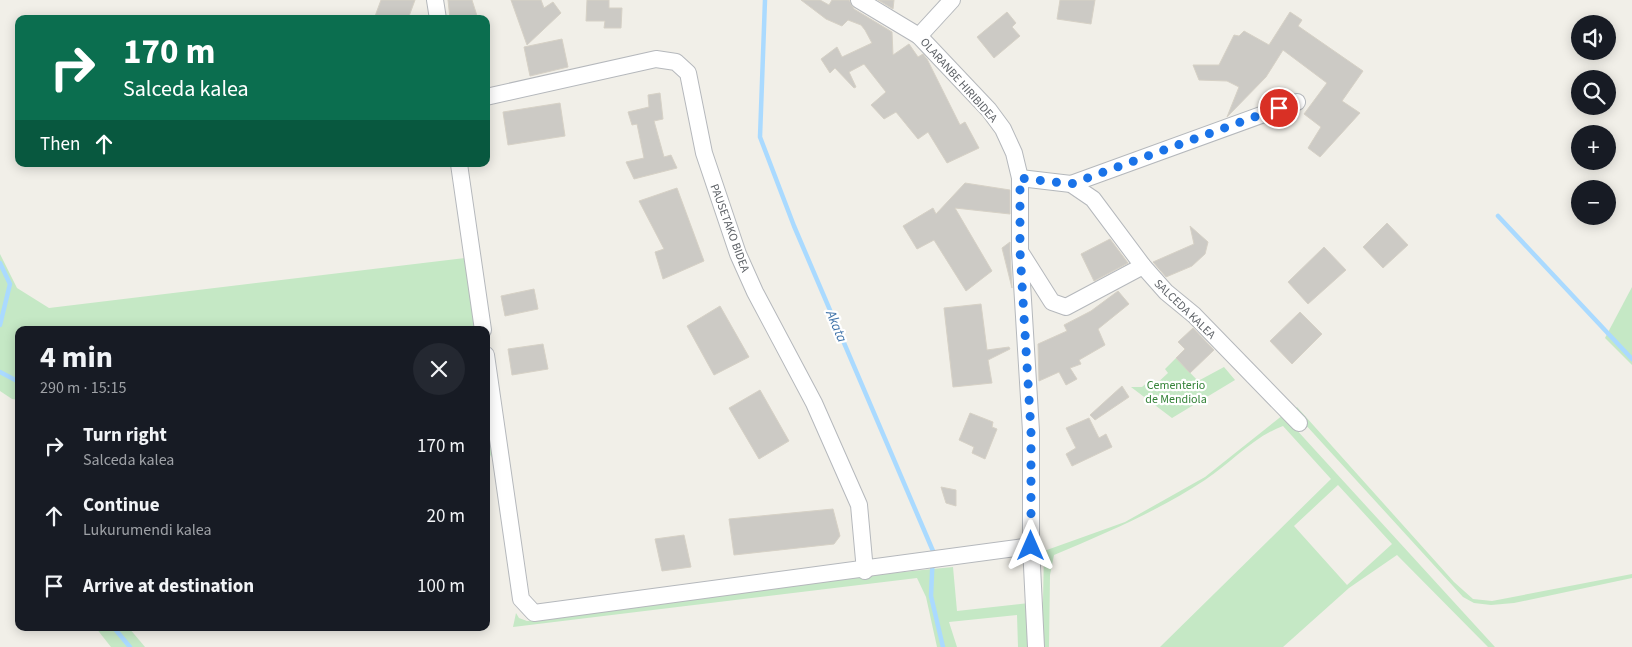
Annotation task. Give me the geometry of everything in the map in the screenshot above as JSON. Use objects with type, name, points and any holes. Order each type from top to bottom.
[{"type":"street","points":[[435,0],[437,15]]},
{"type":"street","name":"OLARANBE HIRIBIDEA","points":[[859,0],[919,36],[989,110],[1003,129],[1014,153],[1020,178],[1020,251],[1031,431],[1031,546],[1036,647]]},
{"type":"street","points":[[919,36],[952,0]]},
{"type":"street","name":"PAUSETAKO BIDEA","points":[[490,96],[656,59],[676,62],[688,73],[704,153],[738,254],[755,292],[814,403],[859,505],[865,570]]},
{"type":"street","points":[[1071,184],[1297,102]]},
{"type":"street","points":[[459,167],[482,326]]},
{"type":"street","name":"SALCEDA KALEA","points":[[1020,178],[1071,184],[1093,199],[1143,266],[1166,292],[1194,315],[1299,423]]},
{"type":"street","points":[[1020,251],[1052,302],[1066,307],[1143,266]]},
{"type":"street","points":[[490,383],[521,599],[534,613],[865,570],[1031,546]]},
{"type":"green space","points":[[0,254],[17,288],[49,308],[465,258],[474,326],[15,326],[15,399],[0,391]]},
{"type":"green space","points":[[1632,287],[1632,365],[1605,338]]},
{"type":"green space","name":"Cementerio de Mendiola","points":[[1176,358],[1198,381],[1224,367],[1235,380],[1172,418],[1131,387],[1142,387],[1149,381],[1154,386],[1168,373],[1165,369]]},
{"type":"green space","points":[[1297,407],[1454,582],[1473,599],[1492,601],[1632,574],[1632,578],[1514,603],[1491,605],[1474,603],[1463,597],[1293,411]]},
{"type":"green space","points":[[1283,415],[1495,647],[1488,647],[1397,555],[1349,588],[1283,647],[1160,647],[1331,479],[1283,426],[1252,443],[1215,473],[1169,502],[1112,530],[1054,555],[1050,575],[1049,647],[1042,647],[1040,608],[1043,601],[1044,551],[1125,522],[1205,477]],"holes":[[[1338,485],[1392,544],[1347,585],[1294,526]]]},
{"type":"green space","points":[[490,438],[493,459],[490,455]]},
{"type":"green space","points":[[953,567],[957,611],[1029,603],[1029,647],[1018,647],[1017,615],[949,622],[957,647],[937,647],[926,597],[917,578],[513,627],[516,613],[519,618],[527,621],[852,577]]},
{"type":"green space","points":[[98,631],[132,631],[145,647],[111,647]]},
{"type":"building","points":[[381,0],[415,0],[409,15],[375,15]]},
{"type":"building","points":[[448,0],[472,0],[477,15],[450,15]]},
{"type":"building","points":[[511,0],[541,0],[544,8],[553,2],[561,13],[527,45]]},
{"type":"building","points":[[587,0],[609,0],[609,8],[622,8],[621,28],[604,28],[605,21],[586,21]]},
{"type":"building","points":[[801,0],[820,0],[829,5],[832,0],[849,0],[854,9],[892,32],[893,55],[909,44],[918,57],[923,54],[960,125],[965,122],[979,148],[947,163],[928,132],[918,139],[896,112],[884,119],[871,105],[886,92],[864,64],[849,72],[856,87],[854,88],[835,68],[830,73],[821,59],[837,47],[842,57],[872,43],[865,30],[861,25],[848,20],[842,26],[826,19]]},
{"type":"building","points":[[878,0],[894,0],[893,9]]},
{"type":"building","points":[[1060,0],[1095,0],[1091,24],[1057,19]]},
{"type":"building","points":[[1007,12],[1016,23],[1012,27],[1020,36],[994,58],[977,37]]},
{"type":"building","points":[[1290,12],[1302,20],[1298,26],[1363,71],[1342,101],[1360,113],[1320,157],[1308,148],[1321,127],[1304,114],[1327,83],[1283,50],[1266,77],[1227,117],[1239,87],[1227,81],[1199,80],[1193,65],[1219,65],[1234,35],[1239,36],[1244,31],[1269,45]]},
{"type":"building","points":[[562,39],[568,67],[530,76],[524,47]]},
{"type":"building","points":[[660,93],[663,119],[654,121],[664,157],[671,155],[677,168],[634,179],[626,162],[644,158],[637,124],[632,125],[628,112],[649,107],[648,95]]},
{"type":"building","points":[[560,103],[565,136],[508,145],[503,112]]},
{"type":"building","points":[[965,183],[1010,190],[1010,214],[955,208],[992,271],[966,291],[934,240],[917,249],[903,226],[933,208],[936,214]]},
{"type":"building","points":[[677,188],[704,261],[663,279],[655,252],[664,249],[639,201]]},
{"type":"building","points":[[1387,223],[1408,245],[1383,268],[1363,247]]},
{"type":"building","points":[[1190,226],[1208,242],[1205,254],[1192,266],[1166,277],[1153,262],[1194,244]]},
{"type":"building","points":[[1110,239],[1128,263],[1094,281],[1081,254]]},
{"type":"building","points":[[1010,242],[1010,252],[1012,288],[1002,248]]},
{"type":"building","points":[[1324,247],[1346,270],[1308,304],[1288,282]]},
{"type":"building","points":[[534,289],[538,309],[505,316],[501,296]]},
{"type":"building","points":[[1118,291],[1129,304],[1098,329],[1105,345],[1079,360],[1081,364],[1070,368],[1077,379],[1066,385],[1059,372],[1039,381],[1038,344],[1067,331],[1064,325],[1091,311]]},
{"type":"building","points":[[981,304],[987,350],[1009,347],[1010,349],[988,360],[992,383],[953,387],[944,308]]},
{"type":"building","points":[[720,306],[749,357],[714,375],[687,326]]},
{"type":"building","points":[[1300,312],[1322,334],[1292,364],[1270,341]]},
{"type":"building","points":[[1193,328],[1214,350],[1190,373],[1176,358],[1185,349],[1178,342]]},
{"type":"building","points":[[543,344],[548,369],[512,375],[508,349]]},
{"type":"building","points":[[1122,386],[1129,397],[1095,420],[1090,415]]},
{"type":"building","points":[[760,390],[789,441],[759,459],[729,408]]},
{"type":"building","points":[[970,413],[993,422],[992,427],[997,429],[985,459],[972,453],[974,447],[959,440]]},
{"type":"building","points":[[1089,418],[1099,438],[1106,434],[1112,447],[1072,466],[1066,454],[1076,448],[1066,428]]},
{"type":"building","points":[[941,487],[956,490],[956,506],[946,503]]},
{"type":"building","points":[[833,509],[840,536],[834,544],[734,555],[729,519]]},
{"type":"building","points":[[684,535],[691,567],[662,571],[655,539]]},
{"type":"waterway","name":"Akata","points":[[765,0],[760,137],[794,226],[933,551],[931,596],[943,647]]},
{"type":"waterway","points":[[1498,216],[1632,359]]},
{"type":"waterway","points":[[0,263],[10,284],[0,325]]},
{"type":"waterway","points":[[0,372],[15,380]]},
{"type":"waterway","points":[[117,631],[130,647]]},
{"type":"route","points":[[1031,546],[1031,431],[1020,251],[1020,178],[1071,184],[1279,108]]}]
